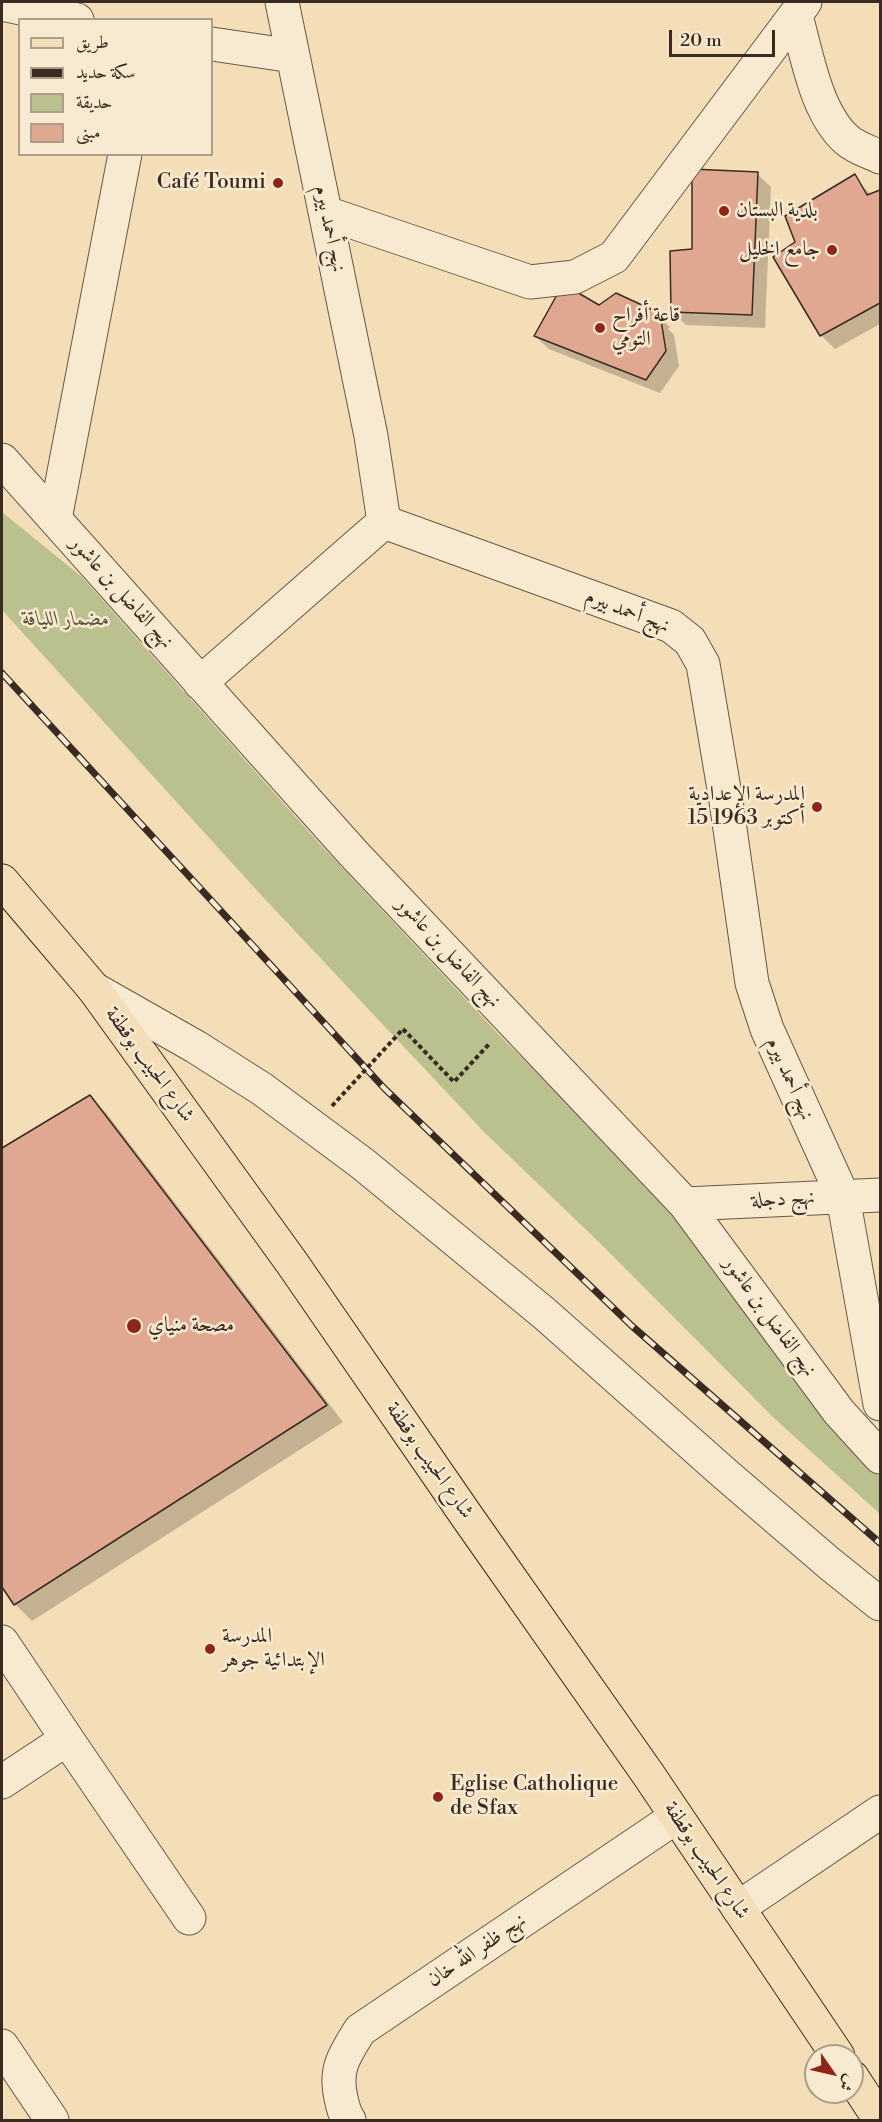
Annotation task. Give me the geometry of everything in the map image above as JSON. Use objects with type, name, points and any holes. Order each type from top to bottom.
[{"type":"main road","name":"شارع الحبيب بوقطفة","points":[[2,881],[94,989],[292,1263],[676,1817],[830,2044]]},
{"type":"main road","points":[[864,2096],[880,2120]]},
{"type":"street","name":"نهج أحمد بيرم","points":[[282,2],[371,436],[384,522],[671,626],[690,641],[703,664],[726,801],[752,983],[767,1029],[843,1197],[880,1404]]},
{"type":"street","points":[[2,4],[68,18]]},
{"type":"street","points":[[801,9],[820,101],[828,118],[848,141],[880,157]]},
{"type":"street","points":[[326,213],[530,282],[575,278],[614,257],[801,9]]},
{"type":"street","points":[[213,44],[293,56]]},
{"type":"street","points":[[55,519],[125,156]]},
{"type":"street","name":"نهج الفاضل بن عاشور","points":[[2,460],[353,853],[686,1204],[839,1412],[880,1456]]},
{"type":"street","points":[[200,683],[384,522]]},
{"type":"street","points":[[94,989],[196,1047],[262,1089],[363,1164],[545,1314],[830,1564],[880,1604]]},
{"type":"street","name":"نهج دجلة","points":[[686,1204],[880,1195]]},
{"type":"street","points":[[2,1642],[189,1918]]},
{"type":"street","points":[[2,1782],[67,1739]]},
{"type":"street","points":[[738,1908],[880,1812]]},
{"type":"street","name":"نهج ظفر الله خان","points":[[350,2121],[344,2114],[337,2083],[343,2057],[360,2030],[676,1817]]},
{"type":"street","points":[[2,2046],[52,2121]]},
{"type":"path","points":[[332,1107],[403,1029],[454,1083],[511,1020]]},
{"type":"green space","name":"مضمار اللياقة","points":[[2,512],[82,577],[318,842],[503,1039],[626,1160],[695,1242],[843,1440],[880,1476],[880,1514],[775,1419],[602,1245],[484,1132],[262,896],[2,610]]},
{"type":"building","name":"بلدية البستان","points":[[692,169],[758,172],[752,315],[671,312],[670,251],[692,249]]},
{"type":"building","name":"جامع الخليل","points":[[855,174],[867,195],[880,190],[880,303],[820,336],[773,257],[795,242],[785,216]]},
{"type":"building","name":"قاعة أفراح التومي","points":[[563,284],[599,305],[616,293],[657,312],[654,317],[661,320],[666,351],[646,380],[534,336]]},
{"type":"building","name":"مصحة منياي","points":[[90,1095],[327,1405],[14,1605],[2,1587],[2,1148]]},
{"type":"railway","points":[[2,673],[384,1088],[632,1326],[880,1543]]},
{"type":"place","name":"Café Toumi","points":[[278,183]]},
{"type":"place","name":"بلدية البستان","points":[[724,211]]},
{"type":"place","name":"جامع الخليل","points":[[832,250]]},
{"type":"place","name":"قاعة أفراح التومي","points":[[600,328]]},
{"type":"place","name":"المدرسة الإعدادية 15 أكتوبر 1963","points":[[817,807]]},
{"type":"place","name":"مصحة منياي","points":[[134,1326]]},
{"type":"place","name":"المدرسة الإبتدائية جوهر","points":[[210,1649]]},
{"type":"place","name":"Eglise Catholique de Sfax","points":[[438,1797]]}]
